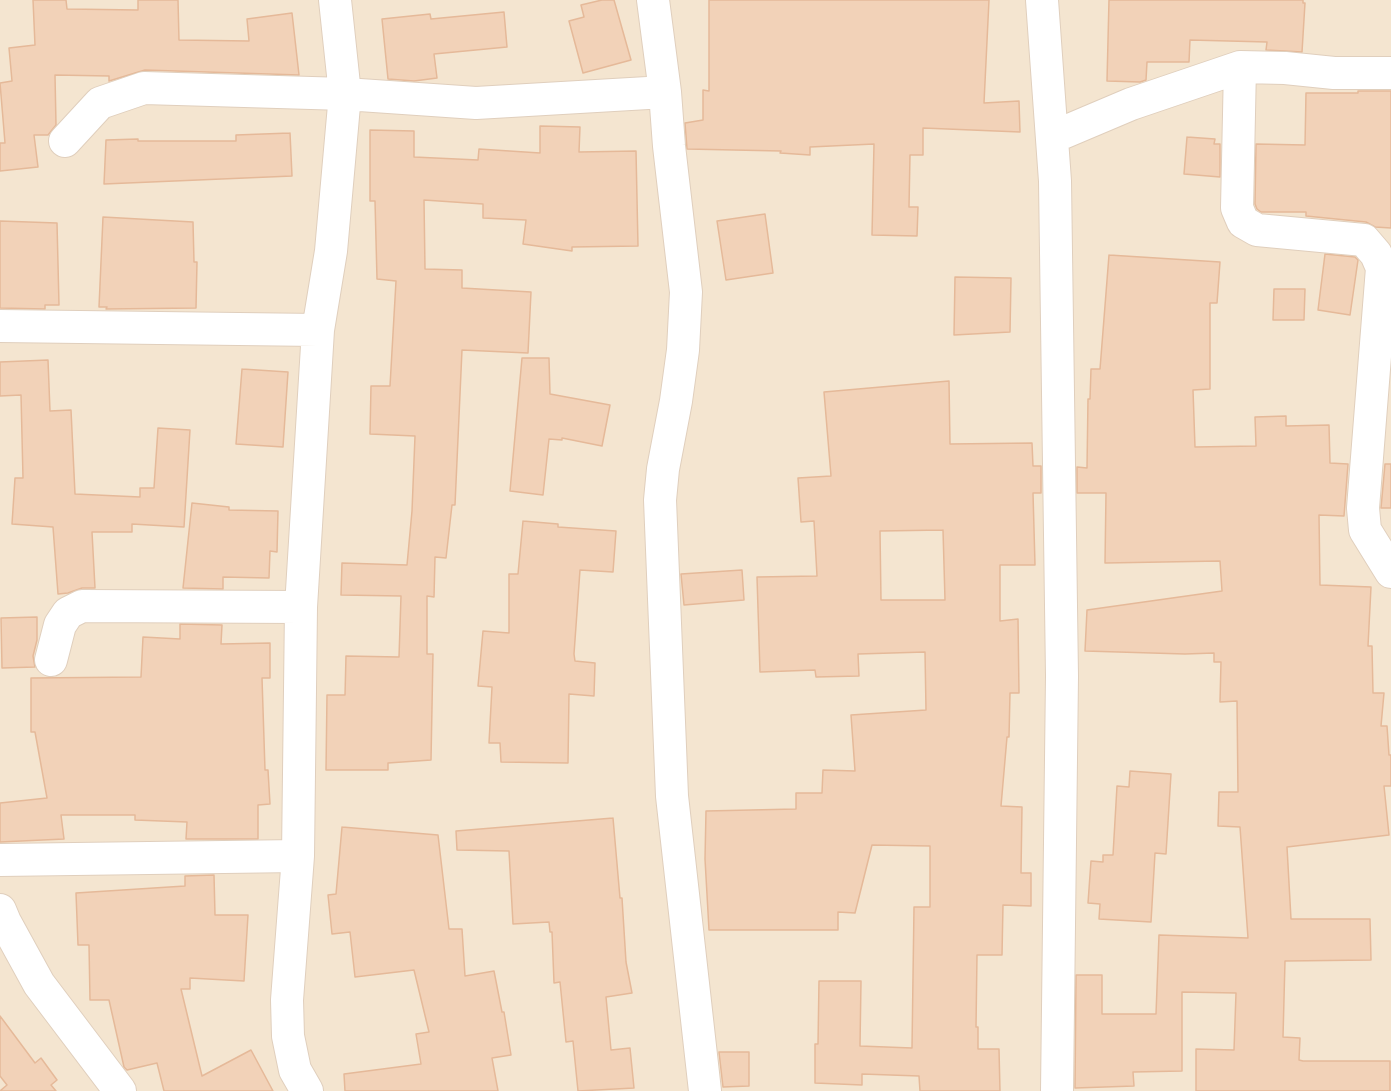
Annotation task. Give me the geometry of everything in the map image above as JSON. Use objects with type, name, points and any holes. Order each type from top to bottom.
[{"type":"street","points":[[307,1091],[295,1070],[288,1036],[287,1000],[298,856],[301,607],[318,330],[332,251],[345,94],[335,0]]},
{"type":"street","points":[[653,0],[686,292],[683,350],[660,500],[672,795],[705,1091]]},
{"type":"street","points":[[1042,0],[1055,181],[1062,676],[1057,1091]]},
{"type":"street","points":[[1053,137],[1131,104],[1240,67],[1285,68],[1334,73],[1391,73]]},
{"type":"street","points":[[1240,67],[1237,208],[1243,222],[1257,230],[1364,240],[1376,254],[1382,268],[1363,508],[1365,530],[1391,572]]},
{"type":"street","points":[[65,141],[100,103],[144,88],[345,94],[477,103],[665,92]]},
{"type":"street","points":[[0,327],[318,330]]},
{"type":"street","points":[[51,660],[60,625],[68,613],[82,606],[301,607]]},
{"type":"street","points":[[0,860],[298,856]]},
{"type":"street","points":[[0,910],[4,922],[39,984],[120,1091]]},
{"type":"shaded area","points":[[0,0],[1391,0],[1391,1091],[0,1091]]},
{"type":"building","points":[[33,0],[66,0],[67,9],[138,10],[138,0],[178,0],[179,40],[249,41],[247,19],[292,13],[299,75],[145,70],[109,81],[109,76],[55,75],[56,125],[48,135],[34,135],[38,167],[0,171],[0,143],[5,143],[0,83],[12,81],[9,48],[35,45]]},
{"type":"building","points":[[614,0],[631,60],[583,73],[569,21],[584,17],[581,5]]},
{"type":"building","points":[[709,0],[989,0],[984,103],[1019,101],[1020,132],[923,128],[923,155],[910,155],[909,207],[918,207],[917,236],[872,235],[874,144],[810,147],[810,155],[780,153],[781,151],[687,149],[685,123],[703,120],[703,90],[709,91]]},
{"type":"building","points":[[1109,0],[1303,0],[1305,3],[1302,52],[1266,50],[1267,42],[1190,40],[1189,62],[1147,62],[1146,80],[1140,82],[1107,81]]},
{"type":"building","points":[[504,12],[507,47],[434,54],[437,78],[414,81],[388,79],[382,19],[430,14],[431,19]]},
{"type":"building","points":[[1358,91],[1391,91],[1391,228],[1375,227],[1366,222],[1306,216],[1306,212],[1261,212],[1257,209],[1255,204],[1256,144],[1305,145],[1306,93],[1358,93]]},
{"type":"building","points":[[540,126],[580,127],[579,152],[636,151],[638,246],[572,247],[572,251],[523,244],[526,220],[483,218],[483,204],[424,200],[425,269],[462,270],[462,288],[531,292],[528,353],[462,350],[455,505],[452,505],[446,558],[435,557],[434,597],[427,596],[427,654],[433,654],[431,760],[388,763],[388,770],[326,770],[327,695],[345,695],[346,656],[399,657],[401,596],[341,595],[342,563],[407,565],[412,511],[415,436],[370,434],[371,386],[390,386],[396,281],[377,279],[375,201],[370,201],[370,130],[414,131],[414,157],[478,160],[479,149],[540,153]]},
{"type":"building","points":[[290,133],[292,176],[104,184],[106,140],[236,141],[236,135]]},
{"type":"building","points":[[1187,137],[1215,139],[1214,144],[1220,144],[1220,177],[1184,174]]},
{"type":"building","points":[[765,214],[773,273],[726,280],[717,221]]},
{"type":"building","points":[[103,217],[193,222],[194,262],[197,262],[196,308],[106,309],[107,307],[99,307]]},
{"type":"building","points":[[0,221],[57,223],[59,305],[45,305],[45,309],[0,308]]},
{"type":"building","points":[[1325,254],[1355,257],[1358,260],[1350,315],[1318,310]]},
{"type":"building","points":[[1109,255],[1220,262],[1217,303],[1210,303],[1210,389],[1193,390],[1195,447],[1256,446],[1255,417],[1286,416],[1286,426],[1329,425],[1330,463],[1348,464],[1344,516],[1319,515],[1320,585],[1371,587],[1368,646],[1372,646],[1373,693],[1384,693],[1381,726],[1387,726],[1389,755],[1391,755],[1391,786],[1384,786],[1389,835],[1287,847],[1291,919],[1370,919],[1371,960],[1285,961],[1283,1037],[1300,1038],[1299,1060],[1303,1061],[1390,1061],[1390,1091],[1196,1091],[1196,1049],[1234,1050],[1236,993],[1182,992],[1182,1071],[1133,1072],[1134,1086],[1075,1088],[1076,975],[1102,975],[1102,1014],[1156,1014],[1159,935],[1248,938],[1240,827],[1218,826],[1219,792],[1238,792],[1237,701],[1220,702],[1221,662],[1214,662],[1214,653],[1085,651],[1087,610],[1222,591],[1220,561],[1105,563],[1106,493],[1077,493],[1077,467],[1087,468],[1091,369],[1100,369]]},
{"type":"building","points":[[955,277],[1011,278],[1010,332],[954,335]]},
{"type":"building","points":[[1274,289],[1305,289],[1304,320],[1273,320]]},
{"type":"building","points":[[522,358],[549,358],[550,394],[610,405],[602,446],[562,438],[562,440],[549,439],[543,495],[510,491]]},
{"type":"building","points":[[48,360],[50,411],[71,410],[75,494],[140,497],[140,488],[154,488],[158,428],[190,430],[184,527],[132,524],[132,532],[92,532],[95,588],[82,588],[58,594],[53,527],[12,524],[15,478],[23,478],[21,395],[0,396],[0,362]]},
{"type":"building","points":[[242,369],[288,372],[283,447],[236,444]]},
{"type":"building","points":[[949,381],[950,444],[1032,443],[1033,466],[1041,466],[1041,493],[1033,493],[1035,565],[1000,565],[1000,621],[1018,619],[1019,693],[1010,693],[1009,737],[1007,737],[1001,806],[1022,807],[1021,873],[1031,873],[1031,906],[1003,905],[1002,955],[977,955],[978,1049],[999,1049],[1000,1091],[920,1091],[919,1076],[862,1074],[862,1085],[815,1083],[819,981],[861,981],[860,1046],[912,1048],[914,907],[930,907],[930,846],[872,845],[855,913],[838,912],[838,930],[709,930],[705,859],[706,811],[796,809],[796,793],[822,793],[823,770],[855,771],[851,715],[926,710],[925,652],[858,654],[859,676],[816,677],[815,670],[760,672],[757,577],[817,576],[814,521],[801,522],[798,478],[831,476],[824,392]],"holes":[[[943,530],[945,600],[881,600],[880,531]]]},
{"type":"building","points":[[1385,464],[1391,464],[1391,508],[1381,508]]},
{"type":"building","points":[[192,503],[229,507],[229,510],[278,511],[277,552],[270,551],[269,578],[223,577],[223,589],[183,588]]},
{"type":"building","points":[[523,521],[558,524],[558,527],[616,531],[613,572],[580,570],[574,654],[575,661],[595,663],[594,696],[569,694],[568,763],[501,762],[500,743],[489,743],[492,687],[478,686],[483,631],[509,633],[509,574],[518,574]]},
{"type":"building","points":[[742,570],[744,600],[684,605],[681,574]]},
{"type":"building","points":[[37,617],[37,640],[33,656],[35,667],[2,668],[1,618]]},
{"type":"building","points":[[180,624],[222,625],[221,644],[270,643],[270,678],[262,678],[265,770],[268,770],[270,804],[258,805],[258,839],[186,839],[187,822],[135,820],[135,815],[61,815],[64,839],[0,842],[0,803],[47,798],[35,732],[31,732],[31,678],[141,677],[143,637],[180,639]]},
{"type":"building","points":[[1130,771],[1171,774],[1166,854],[1155,853],[1151,922],[1099,919],[1100,904],[1088,903],[1091,861],[1103,862],[1103,855],[1113,855],[1117,786],[1129,787]]},
{"type":"building","points":[[613,818],[626,962],[632,993],[606,997],[611,1050],[630,1048],[634,1088],[578,1091],[573,1041],[566,1042],[560,982],[554,983],[552,932],[550,932],[549,922],[513,924],[509,851],[457,850],[456,831]]},
{"type":"building","points":[[342,827],[438,835],[449,929],[462,929],[465,976],[494,971],[502,1012],[504,1012],[511,1055],[492,1058],[498,1091],[345,1091],[344,1074],[421,1064],[416,1034],[429,1032],[414,970],[355,977],[350,932],[332,934],[328,895],[336,894]]},
{"type":"building","points":[[214,875],[215,915],[248,915],[244,981],[190,978],[190,989],[181,989],[202,1076],[251,1050],[273,1091],[164,1091],[157,1063],[127,1070],[124,1067],[109,1000],[90,1000],[89,945],[78,945],[76,893],[185,886],[185,876]]},
{"type":"building","points":[[0,1016],[35,1063],[41,1058],[57,1080],[51,1085],[56,1091],[0,1091],[7,1085],[0,1076]]},
{"type":"building","points":[[719,1052],[749,1052],[749,1086],[723,1087]]}]
